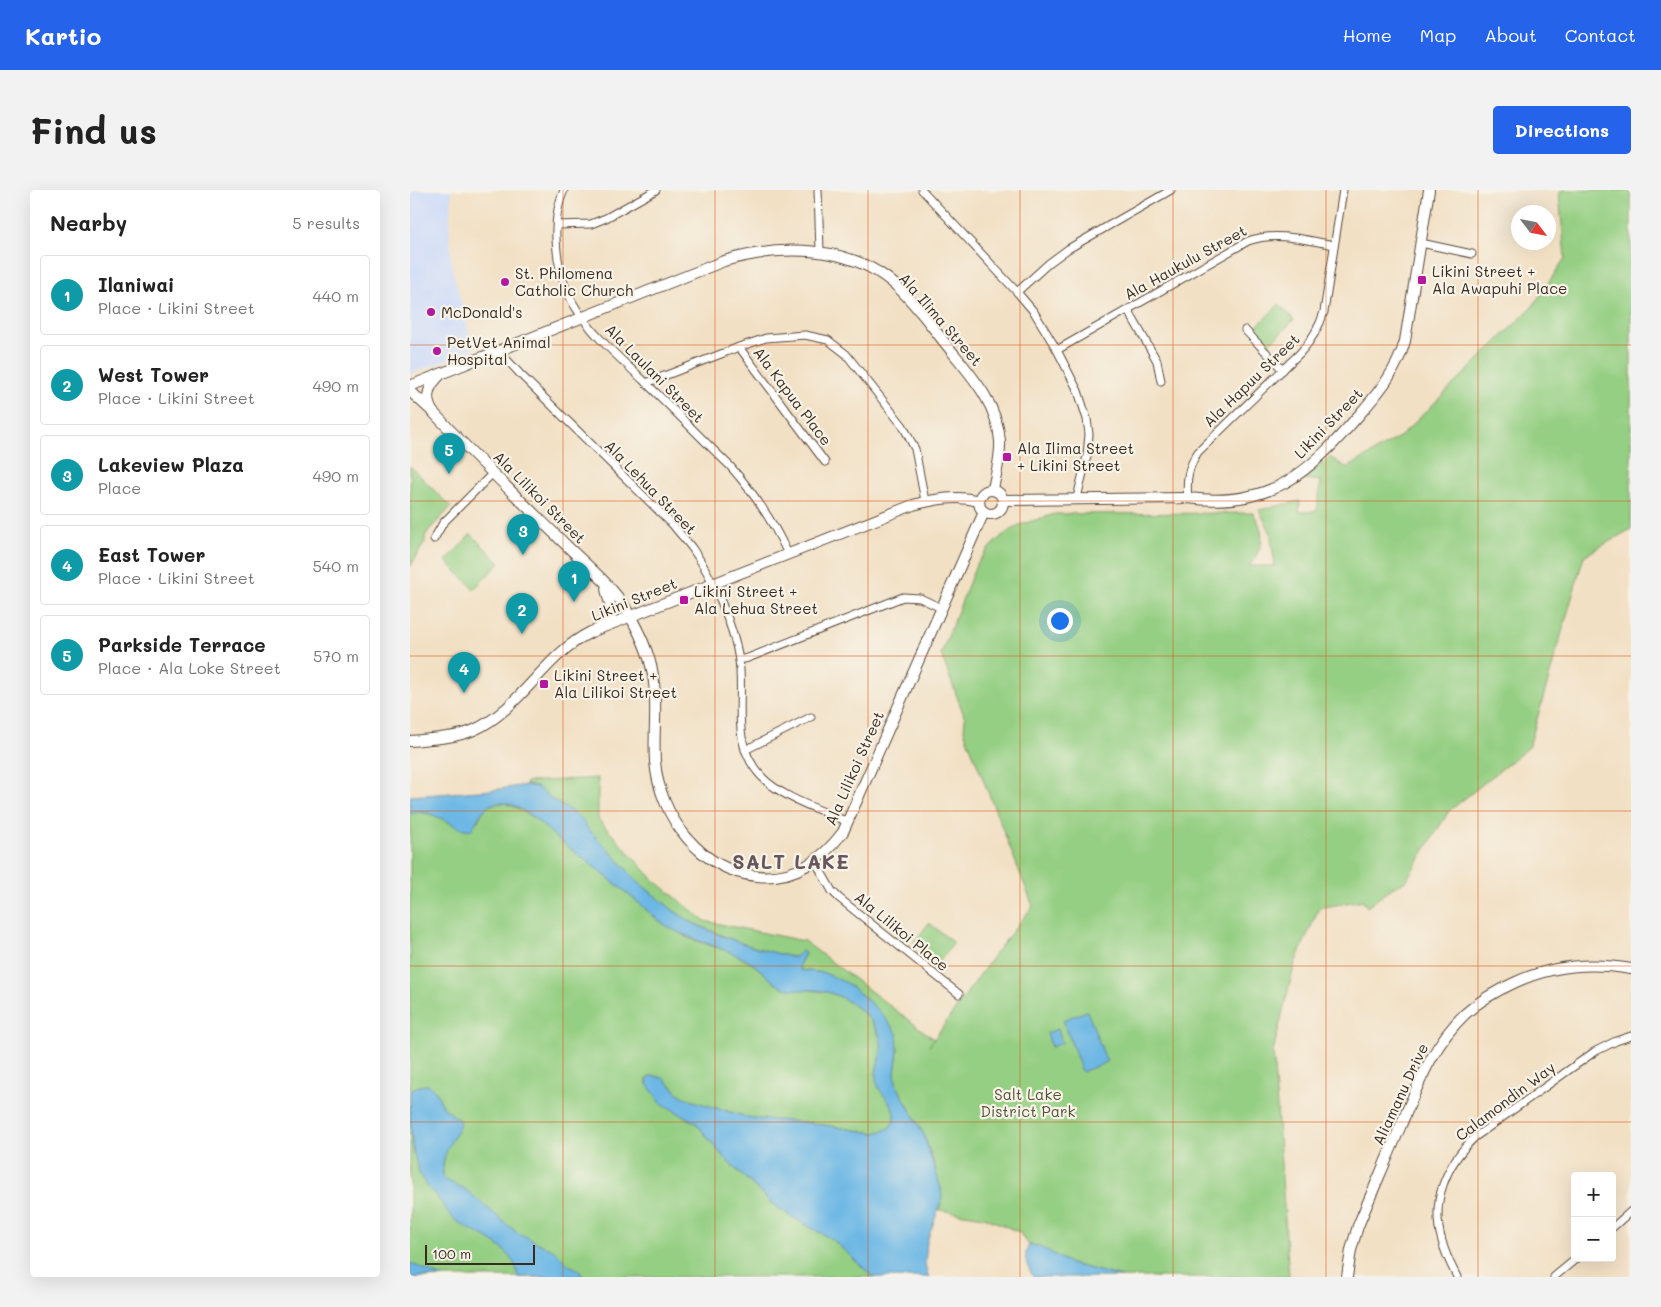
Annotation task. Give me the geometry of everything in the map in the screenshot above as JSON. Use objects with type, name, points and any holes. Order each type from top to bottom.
[{"type":"street","name":"Ala Laulani Street","points":[[564,190],[559,202],[557,225],[558,257],[574,306],[608,347],[730,466],[746,484],[767,513],[788,554]]},
{"type":"street","points":[[557,225],[591,224],[606,218],[656,190]]},
{"type":"street","points":[[818,190],[820,251]]},
{"type":"street","points":[[922,190],[1018,292],[1038,318],[1078,391],[1087,419],[1089,434],[1088,451],[1077,498]]},
{"type":"street","points":[[1018,292],[1049,263],[1068,249],[1171,190]]},
{"type":"street","name":"Ala Hapuu Street","points":[[1188,498],[1188,471],[1198,452],[1283,370],[1306,346],[1319,328],[1324,312],[1343,190]]},
{"type":"street","name":"Likini Street","points":[[1004,500],[1188,498],[1226,500],[1263,493],[1291,479],[1311,465],[1347,429],[1378,392],[1398,362],[1405,341],[1429,190]]},
{"type":"street","name":"Ala Haukulu Street","points":[[1057,350],[1258,237],[1273,235],[1334,245]]},
{"type":"street","points":[[1421,243],[1472,254]]},
{"type":"street","name":"Ala Ilima Street","points":[[410,386],[711,266],[738,257],[768,253],[820,251],[861,263],[892,282],[910,300],[981,388],[991,406],[1000,440],[1000,456],[993,489]]},
{"type":"street","points":[[1128,310],[1157,362],[1161,381]]},
{"type":"street","points":[[1245,330],[1283,370]]},
{"type":"street","points":[[646,383],[766,338],[805,335],[828,340],[846,354],[903,426],[915,449],[925,501]]},
{"type":"street","name":"Ala Kapua Place","points":[[739,347],[825,462]]},
{"type":"street","name":"Ala Lehua Street","points":[[498,350],[520,375],[673,525],[692,548],[712,584],[728,622],[739,660],[739,723],[745,750],[756,770],[776,789],[848,822]]},
{"type":"street","points":[[433,412],[428,402],[428,390],[433,382],[443,373]]},
{"type":"street","name":"Ala Lilikoi Street","points":[[410,391],[604,582],[620,601],[645,645],[653,675],[655,696],[654,754],[658,784],[665,804],[679,828],[710,859],[728,870],[750,876],[772,877],[796,872],[815,861],[836,842],[848,822],[984,512]]},
{"type":"street","points":[[434,539],[443,523],[493,473]]},
{"type":"street","points":[[989,489],[1000,493],[1004,500],[999,511],[992,514],[981,509],[979,501],[982,493],[989,489]]},
{"type":"street","name":"Likini Street","points":[[410,742],[464,734],[484,725],[508,708],[564,650],[579,638],[591,632],[631,618],[904,508],[925,501],[957,498],[979,501]]},
{"type":"street","points":[[591,632],[607,621],[612,612],[612,606],[604,582]]},
{"type":"street","points":[[739,660],[903,597],[920,598],[941,608]]},
{"type":"street","points":[[745,750],[811,717]]},
{"type":"street","name":"Ala Lilikoi Place","points":[[815,861],[832,891],[846,904],[959,994]]},
{"type":"street","name":"Aliamanu Drive","points":[[1347,1277],[1351,1250],[1358,1226],[1423,1072],[1438,1047],[1465,1014],[1501,989],[1527,977],[1555,968],[1589,965],[1631,970]]},
{"type":"street","name":"Calamondin Way","points":[[1457,1277],[1441,1240],[1438,1206],[1447,1172],[1459,1153],[1475,1137],[1594,1052],[1631,1036]]},
{"type":"street","points":[[1616,1224],[1631,1211]]},
{"type":"street","points":[[1554,1277],[1572,1262]]},
{"type":"shaded area","points":[[410,190],[452,190],[449,226],[452,268],[474,350],[410,374]]},
{"type":"green space","name":"Salt Lake District Park","points":[[1562,190],[1631,190],[1631,529],[1584,556],[1529,747],[1449,811],[1406,881],[1392,888],[1367,907],[1363,900],[1319,908],[1295,963],[1273,1051],[1289,1277],[1122,1277],[1071,1264],[1039,1246],[1029,1245],[1019,1232],[984,1217],[939,1210],[942,1199],[935,1166],[924,1135],[896,1084],[895,1073],[898,1051],[845,982],[824,973],[800,970],[799,965],[805,954],[799,954],[795,957],[786,956],[743,944],[693,923],[674,911],[638,882],[588,829],[582,819],[554,801],[537,787],[526,785],[526,782],[598,778],[598,819],[654,880],[705,921],[804,941],[934,1039],[929,1046],[997,951],[1033,906],[964,731],[965,718],[941,654],[976,565],[989,548],[1003,535],[1019,525],[1055,514],[1253,513],[1262,534],[1258,553],[1249,566],[1275,566],[1270,531],[1259,510],[1300,501],[1299,512],[1317,511],[1321,481],[1303,479],[1330,457],[1347,468],[1401,436],[1533,306],[1565,258],[1559,194]]},
{"type":"green space","points":[[1279,304],[1294,320],[1266,347],[1259,340],[1256,327]]},
{"type":"green space","points":[[410,466],[451,507],[429,530],[425,536],[425,542],[410,567]]},
{"type":"green space","points":[[471,534],[500,563],[474,589],[446,561]]},
{"type":"green space","points":[[504,803],[535,819],[658,920],[688,938],[734,953],[754,965],[777,984],[786,988],[828,992],[838,995],[862,1011],[870,1020],[881,1038],[882,1046],[876,1074],[895,1112],[894,1122],[886,1130],[874,1133],[805,1122],[747,1117],[683,1097],[663,1078],[655,1076],[647,1079],[647,1084],[678,1113],[696,1123],[724,1158],[774,1205],[833,1240],[873,1277],[410,1277],[410,814],[429,814],[442,818],[459,828],[478,821],[482,812],[487,807]]},
{"type":"green space","points":[[929,923],[954,943],[939,962],[914,942]]},
{"type":"water","points":[[521,594],[526,598],[516,607],[510,602],[515,596],[518,597]]},
{"type":"water","points":[[526,785],[537,787],[554,801],[582,819],[588,829],[638,882],[674,911],[693,923],[753,947],[791,957],[795,957],[802,951],[805,953],[799,965],[800,970],[824,973],[845,982],[880,1012],[897,1033],[896,1084],[924,1135],[941,1188],[942,1199],[927,1241],[925,1264],[930,1277],[873,1277],[833,1240],[774,1205],[724,1158],[696,1123],[661,1103],[647,1084],[649,1076],[663,1078],[679,1094],[693,1101],[747,1117],[805,1122],[874,1133],[881,1131],[892,1125],[894,1113],[893,1108],[881,1092],[876,1080],[881,1043],[878,1031],[866,1015],[839,996],[833,994],[814,990],[784,988],[772,981],[758,968],[733,953],[687,936],[665,925],[533,817],[518,808],[503,803],[491,805],[483,811],[471,830],[459,828],[428,813],[417,812],[410,814],[410,796],[493,790]]},
{"type":"water","points":[[1087,1011],[1107,1062],[1082,1072],[1063,1020]]},
{"type":"water","points":[[1058,1029],[1062,1043],[1051,1047],[1047,1033]]},
{"type":"water","points":[[428,1085],[436,1091],[443,1107],[460,1121],[445,1156],[444,1179],[465,1189],[515,1231],[556,1252],[569,1265],[579,1270],[583,1277],[518,1277],[510,1257],[502,1249],[494,1242],[455,1220],[450,1214],[420,1175],[412,1145],[410,1092],[418,1086]]},
{"type":"water","points":[[1029,1245],[1039,1246],[1071,1264],[1122,1277],[1033,1277],[1026,1258]]},
{"type":"water","points":[[410,1263],[443,1277],[410,1277]]},
{"type":"place","name":"Likini Street + Ala Awapuhi Place","points":[[1422,280]]},
{"type":"place","name":"St. Philomena Catholic Church","points":[[505,282]]},
{"type":"place","name":"McDonald's","points":[[431,312]]},
{"type":"place","name":"PetVet Animal Hospital","points":[[437,351]]},
{"type":"place","name":"Ala Ilima Street + Likini Street","points":[[1007,457]]},
{"type":"place","name":"Parkside Terrace","points":[[449,474]]},
{"type":"place","name":"Lakeview Plaza","points":[[523,555]]},
{"type":"place","name":"Likini Street + Ala Lehua Street","points":[[684,600]]},
{"type":"place","name":"Ilaniwai","points":[[574,602]]},
{"type":"place","name":"West Tower","points":[[522,634]]},
{"type":"place","name":"Likini Street + Ala Lilikoi Street","points":[[544,684]]},
{"type":"place","name":"East Tower","points":[[464,693]]},
{"type":"district","name":"SALT LAKE","points":[[791,861]]}]
